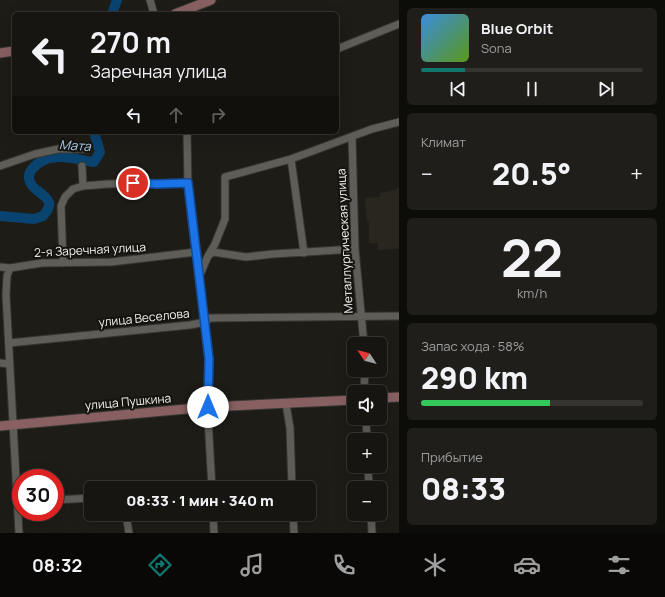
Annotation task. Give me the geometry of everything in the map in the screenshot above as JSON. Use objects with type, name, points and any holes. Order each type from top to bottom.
[{"type":"street","points":[[150,0],[153,12]]},
{"type":"street","points":[[180,12],[211,0]]},
{"type":"street","points":[[339,48],[399,24]]},
{"type":"street","points":[[0,53],[12,51]]},
{"type":"street","points":[[199,278],[225,218],[225,177],[291,159],[372,129],[398,125]]},
{"type":"street","points":[[187,134],[188,183],[209,359],[208,407],[212,481]]},
{"type":"street","name":"Металлургическая улица","points":[[352,137],[355,249],[363,337]]},
{"type":"street","points":[[0,166],[35,154],[58,149],[88,149]]},
{"type":"street","points":[[291,159],[304,252]]},
{"type":"street","points":[[82,166],[83,186]]},
{"type":"street","points":[[63,263],[61,206],[65,197],[73,189],[83,186],[133,183],[188,183]]},
{"type":"street","points":[[208,256],[213,252],[246,257],[355,249]]},
{"type":"street","name":"2-я Заречная улица","points":[[0,267],[10,268],[42,263],[111,262],[196,252]]},
{"type":"street","points":[[10,268],[7,276],[9,343],[17,469]]},
{"type":"street","name":"улица Веселова","points":[[9,343],[190,325],[205,322],[210,318],[399,316]]},
{"type":"street","points":[[0,363],[10,364]]},
{"type":"street","points":[[387,398],[399,397]]},
{"type":"street","name":"улица Пушкина","points":[[0,426],[208,407],[347,400]]},
{"type":"street","points":[[286,404],[290,428],[292,481]]},
{"type":"street","points":[[64,500],[84,498]]},
{"type":"street","points":[[19,521],[19,533]]},
{"type":"street","points":[[127,521],[129,533]]},
{"type":"street","points":[[213,521],[214,533]]},
{"type":"street","points":[[293,521],[294,533]]},
{"type":"street","points":[[371,521],[372,533]]},
{"type":"shaded area","points":[[399,187],[399,249],[378,250],[378,243],[369,243],[369,222],[367,222],[365,198],[380,197],[379,193],[396,190]]},
{"type":"waterway","name":"Мата","points":[[113,12],[117,0]]},
{"type":"waterway","name":"Мата","points":[[0,216],[34,219],[43,216],[49,203],[30,182],[29,175],[31,171],[39,162],[54,157],[94,162],[100,152],[95,134]]},
{"type":"route","points":[[133,183],[188,183],[191,220],[209,359],[208,407]]}]
